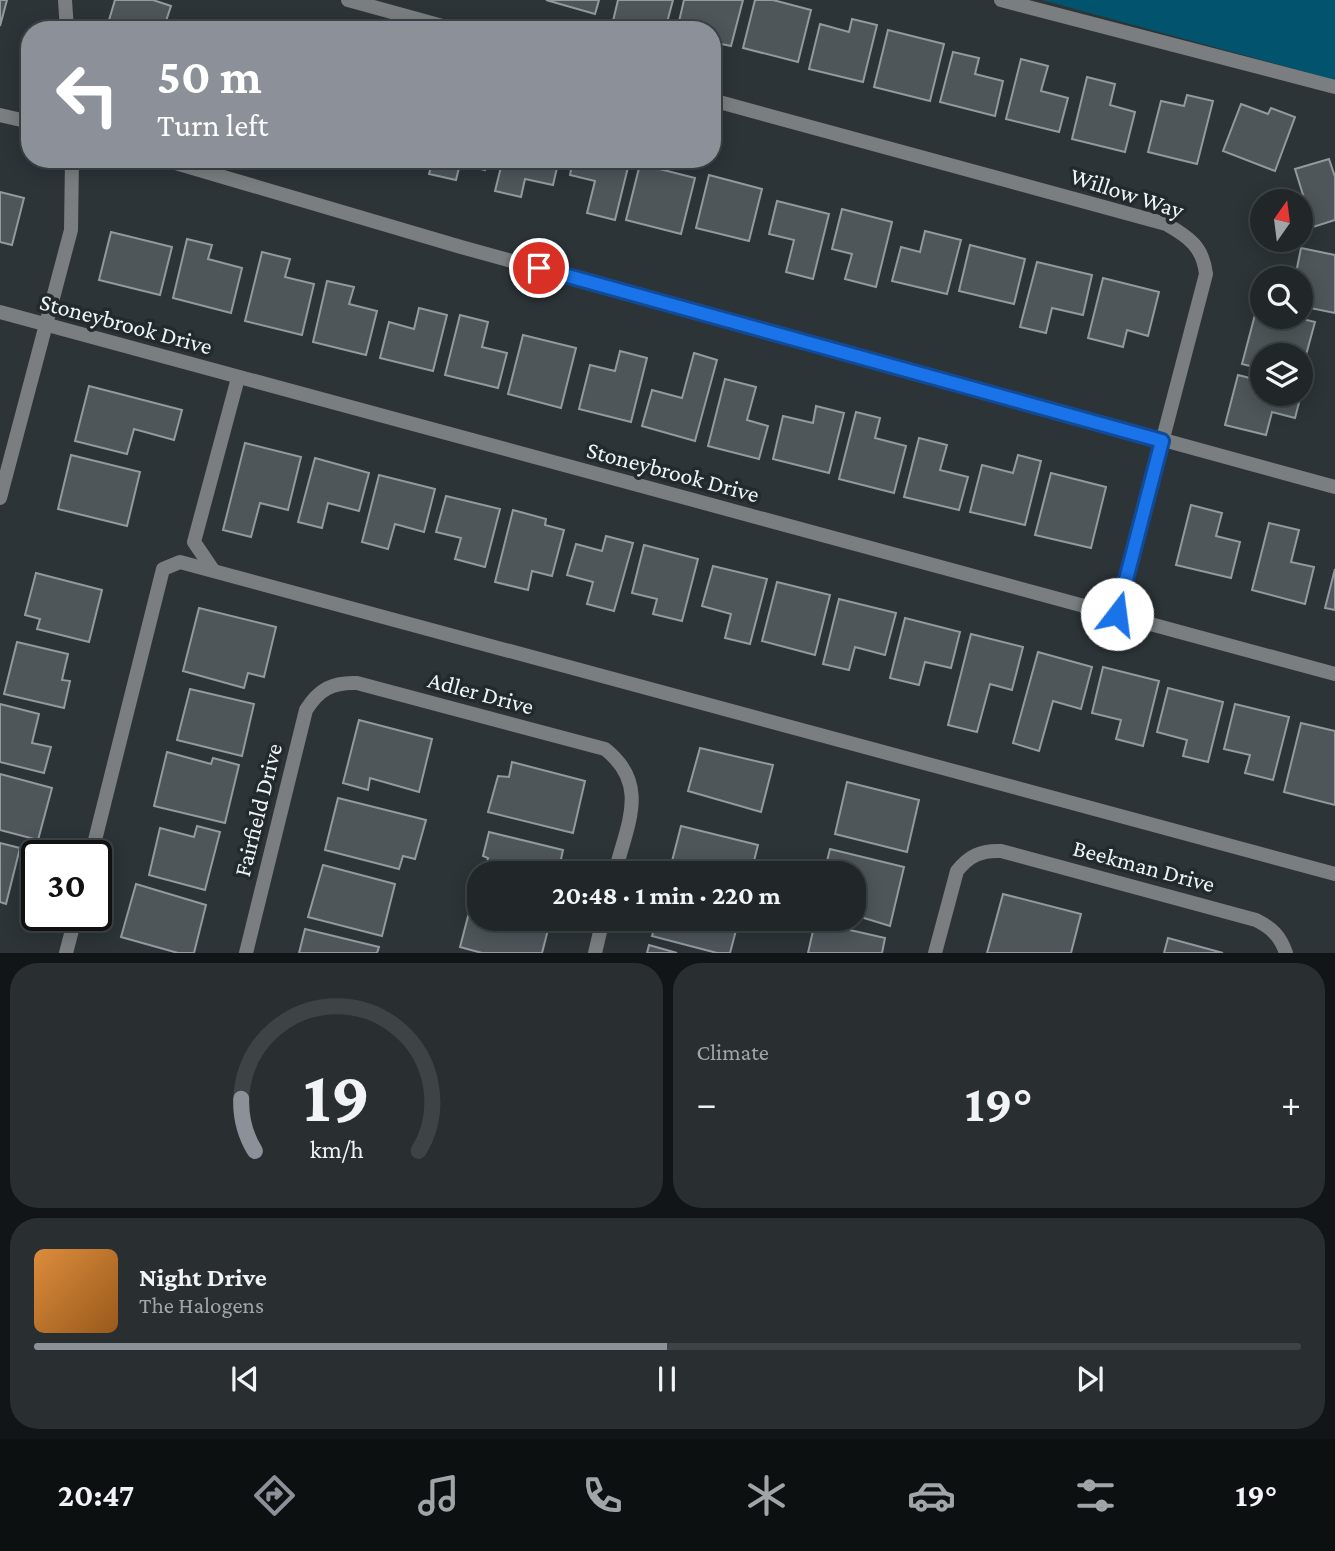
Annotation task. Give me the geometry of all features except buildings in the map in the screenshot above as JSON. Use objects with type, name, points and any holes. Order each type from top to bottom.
[{"type":"street","points":[[65,0],[66,21]]},
{"type":"street","points":[[348,0],[424,21]]},
{"type":"street","points":[[1001,0],[1335,87]]},
{"type":"street","name":"Willow Way","points":[[721,102],[1166,224],[1189,237],[1203,256],[1206,274],[1117,614]]},
{"type":"street","points":[[0,115],[21,120]]},
{"type":"street","points":[[0,498],[71,230],[72,168]]},
{"type":"street","points":[[193,168],[461,247],[1335,487]]},
{"type":"street","name":"Stoneybrook Drive","points":[[0,312],[46,327],[1335,674]]},
{"type":"street","points":[[213,570],[194,542],[237,378]]},
{"type":"street","points":[[94,840],[163,569],[180,562],[1335,874]]},
{"type":"street","name":"Adler Drive","points":[[327,687],[341,683],[357,683],[605,749],[620,761],[630,776],[634,794],[618,861]]},
{"type":"street","name":"Fairfield Drive","points":[[246,953],[306,710],[314,696],[327,687]]},
{"type":"street","name":"Beekman Drive","points":[[935,953],[957,871],[976,854],[1001,850],[1256,920],[1270,927],[1280,938],[1286,952]]},
{"type":"street","points":[[66,953],[72,931]]},
{"type":"street","points":[[595,953],[600,931]]},
{"type":"shaded area","points":[[1042,0],[1335,0],[1335,80]]},
{"type":"route","points":[[539,268],[1162,441],[1117,614]]}]
